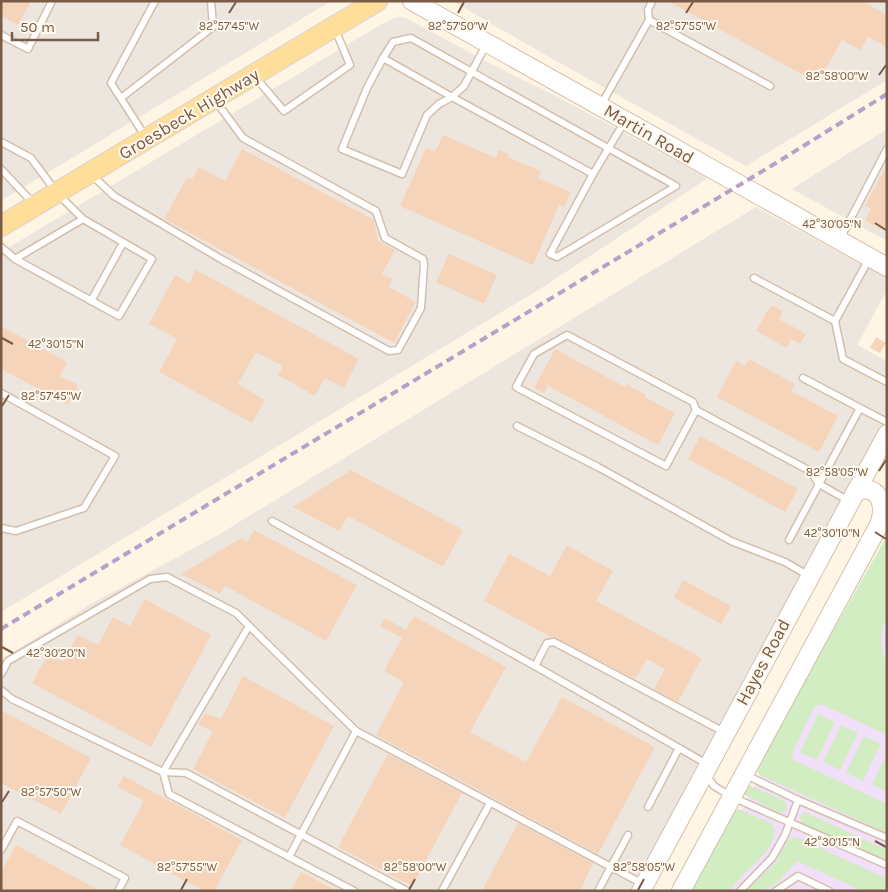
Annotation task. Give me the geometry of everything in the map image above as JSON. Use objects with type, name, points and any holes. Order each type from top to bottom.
[{"type":"main road","name":"Groesbeck Highway","points":[[1,226],[377,1]]},
{"type":"street","name":"Martin Road","points":[[412,1],[887,267]]},
{"type":"street","name":"Hayes Road","points":[[642,888],[853,497],[884,447]]},
{"type":"street","points":[[853,497],[866,489],[872,491],[881,501],[883,517]]},
{"type":"street","name":"Hayes Road","points":[[681,891],[883,517]]},
{"type":"lane","points":[[1,35],[28,49],[52,1]]},
{"type":"lane","points":[[147,139],[111,83],[155,1]]},
{"type":"lane","points":[[121,98],[212,27],[211,1]]},
{"type":"lane","points":[[600,106],[649,20],[648,10],[652,1]]},
{"type":"lane","points":[[649,20],[770,86]]},
{"type":"lane","points":[[253,75],[284,111],[350,65],[334,28]]},
{"type":"lane","points":[[488,43],[472,71],[464,86],[452,97],[439,104],[427,116],[402,174],[342,149],[367,88],[383,58],[393,42],[411,38],[472,71],[608,148],[676,186],[557,257],[550,254],[593,174],[608,148],[625,120]]},
{"type":"lane","points":[[383,58],[593,174]]},
{"type":"lane","points":[[90,173],[114,196],[222,259],[389,352],[398,350],[421,308],[423,259],[385,238],[376,211],[243,138],[214,99]]},
{"type":"lane","points":[[1,142],[31,158],[57,193],[83,219],[152,259],[119,316],[15,259],[1,247]]},
{"type":"lane","points":[[839,241],[887,149]]},
{"type":"lane","points":[[1,169],[36,205]]},
{"type":"lane","points":[[15,259],[83,219]]},
{"type":"lane","points":[[91,301],[123,243]]},
{"type":"lane","points":[[870,258],[835,321],[843,359],[887,382]]},
{"type":"lane","points":[[754,278],[835,321]]},
{"type":"lane","points":[[696,410],[666,466],[516,387],[534,354],[567,335],[693,402],[696,410],[810,471],[819,484],[853,497]]},
{"type":"lane","points":[[803,378],[887,422]]},
{"type":"lane","points":[[1,392],[115,456],[84,508],[16,531],[1,528]]},
{"type":"lane","points":[[789,540],[860,408]]},
{"type":"lane","points":[[517,426],[598,467],[731,541],[785,562],[810,576]]},
{"type":"lane","points":[[272,521],[679,748],[706,768],[711,783],[732,797],[887,866]]},
{"type":"lane","points":[[1,674],[8,661],[150,579],[167,577],[236,613],[356,731],[611,867],[642,888]]},
{"type":"lane","points":[[249,626],[163,772],[169,794],[354,891]]},
{"type":"lane","points":[[535,666],[547,643],[554,642],[726,733]]},
{"type":"lane","points":[[1,690],[12,699],[163,772],[186,772],[407,891]]},
{"type":"lane","points":[[289,857],[356,731]]},
{"type":"lane","points":[[648,807],[679,748]]},
{"type":"lane","points":[[744,774],[798,800],[887,838]]},
{"type":"lane","points":[[740,891],[772,858],[785,835],[798,800]]},
{"type":"lane","points":[[442,891],[490,802]]},
{"type":"lane","points":[[1,850],[17,821],[125,878],[118,891]]},
{"type":"lane","points":[[598,891],[628,835]]},
{"type":"lane","points":[[776,891],[798,876],[829,891]]},
{"type":"shaded area","points":[[1,1],[331,1],[1,201]]},
{"type":"shaded area","points":[[452,1],[887,1],[887,80],[746,166]]},
{"type":"shaded area","points":[[401,17],[558,97],[708,178],[540,289],[1,612],[1,252],[380,25],[393,18]]},
{"type":"shaded area","points":[[887,129],[887,241],[792,189]]},
{"type":"shaded area","points":[[756,207],[887,278],[887,290],[857,345],[887,361],[887,420],[633,891],[1,891],[1,660],[89,605],[218,535]]},
{"type":"shaded area","points":[[887,538],[887,891],[698,891]]},
{"type":"green space","points":[[887,536],[887,615],[882,629],[881,640],[887,668],[887,735],[821,704],[814,707],[792,754],[794,760],[887,804],[887,833],[762,776],[758,773],[757,764]]},
{"type":"green space","points":[[818,714],[835,722],[817,760],[800,752]]},
{"type":"green space","points":[[841,725],[858,733],[840,770],[823,762]]},
{"type":"green space","points":[[864,736],[881,744],[863,781],[846,773]]},
{"type":"green space","points":[[887,753],[887,792],[872,785]]},
{"type":"green space","points":[[746,784],[785,801],[786,810],[780,813],[741,793]]},
{"type":"green space","points":[[739,809],[771,823],[775,829],[768,849],[730,891],[689,891],[730,812]]},
{"type":"green space","points":[[805,812],[887,850],[887,864],[804,825],[801,822],[800,816]]},
{"type":"green space","points":[[797,837],[887,879],[887,891],[862,891],[797,861],[776,884],[756,891],[745,891],[775,864],[788,840]]},
{"type":"building","points":[[1,1],[31,1],[18,25],[1,16]]},
{"type":"building","points":[[668,1],[862,1],[887,15],[887,47],[868,37],[860,50],[842,40],[818,83]]},
{"type":"building","points":[[443,135],[496,158],[499,150],[509,154],[508,157],[541,171],[538,178],[571,192],[564,207],[559,205],[533,265],[400,206],[426,148],[435,152]]},
{"type":"building","points":[[242,149],[374,220],[378,241],[395,250],[382,274],[393,279],[389,287],[416,302],[394,343],[164,219],[187,177],[192,179],[199,167],[225,181]]},
{"type":"building","points":[[887,165],[887,232],[865,221],[871,209],[865,206]]},
{"type":"building","points":[[449,254],[497,275],[484,304],[436,282]]},
{"type":"building","points":[[196,270],[359,359],[344,388],[325,378],[315,396],[278,375],[283,366],[256,352],[238,384],[265,400],[252,423],[159,372],[177,339],[149,324],[175,275],[189,283]]},
{"type":"building","points":[[771,305],[783,311],[779,319],[806,334],[800,344],[791,339],[787,348],[756,331]]},
{"type":"building","points":[[1,326],[67,362],[60,376],[78,385],[68,405],[1,369]]},
{"type":"building","points":[[876,337],[886,343],[880,353],[870,348]]},
{"type":"building","points":[[555,349],[625,387],[626,384],[646,395],[645,397],[675,413],[658,445],[548,386],[544,393],[534,388]]},
{"type":"building","points":[[749,359],[795,384],[791,391],[838,416],[819,452],[717,397],[736,361],[745,366]]},
{"type":"building","points":[[700,436],[798,489],[785,512],[688,459]]},
{"type":"building","points":[[351,470],[463,530],[443,567],[348,516],[339,531],[293,507]]},
{"type":"building","points":[[254,530],[357,585],[326,641],[225,586],[220,594],[181,574],[241,538],[247,542]]},
{"type":"building","points":[[567,545],[613,571],[596,601],[702,658],[678,702],[654,689],[665,669],[647,659],[635,679],[484,601],[509,554],[550,576]]},
{"type":"building","points":[[683,580],[731,606],[721,624],[674,598]]},
{"type":"building","points":[[145,599],[211,635],[151,747],[32,683],[48,654],[63,662],[78,635],[98,645],[113,617],[130,626]]},
{"type":"building","points":[[414,616],[506,667],[470,732],[526,762],[562,697],[655,747],[598,854],[376,735],[404,682],[384,671],[402,638],[380,626],[385,618],[406,630]]},
{"type":"building","points":[[243,676],[334,726],[285,818],[193,769],[213,731],[198,725],[205,713],[221,719]]},
{"type":"building","points":[[1,710],[91,758],[61,814],[1,783]]},
{"type":"building","points":[[388,754],[462,793],[412,886],[338,847]]},
{"type":"building","points":[[124,776],[242,840],[214,891],[204,891],[120,845],[144,801],[118,787]]},
{"type":"building","points":[[518,823],[593,863],[580,891],[482,891]]},
{"type":"building","points":[[16,845],[100,891],[1,891],[1,872]]},
{"type":"building","points":[[301,872],[337,891],[291,891]]},
{"type":"railway","points":[[1,629],[776,163],[887,94]]}]
